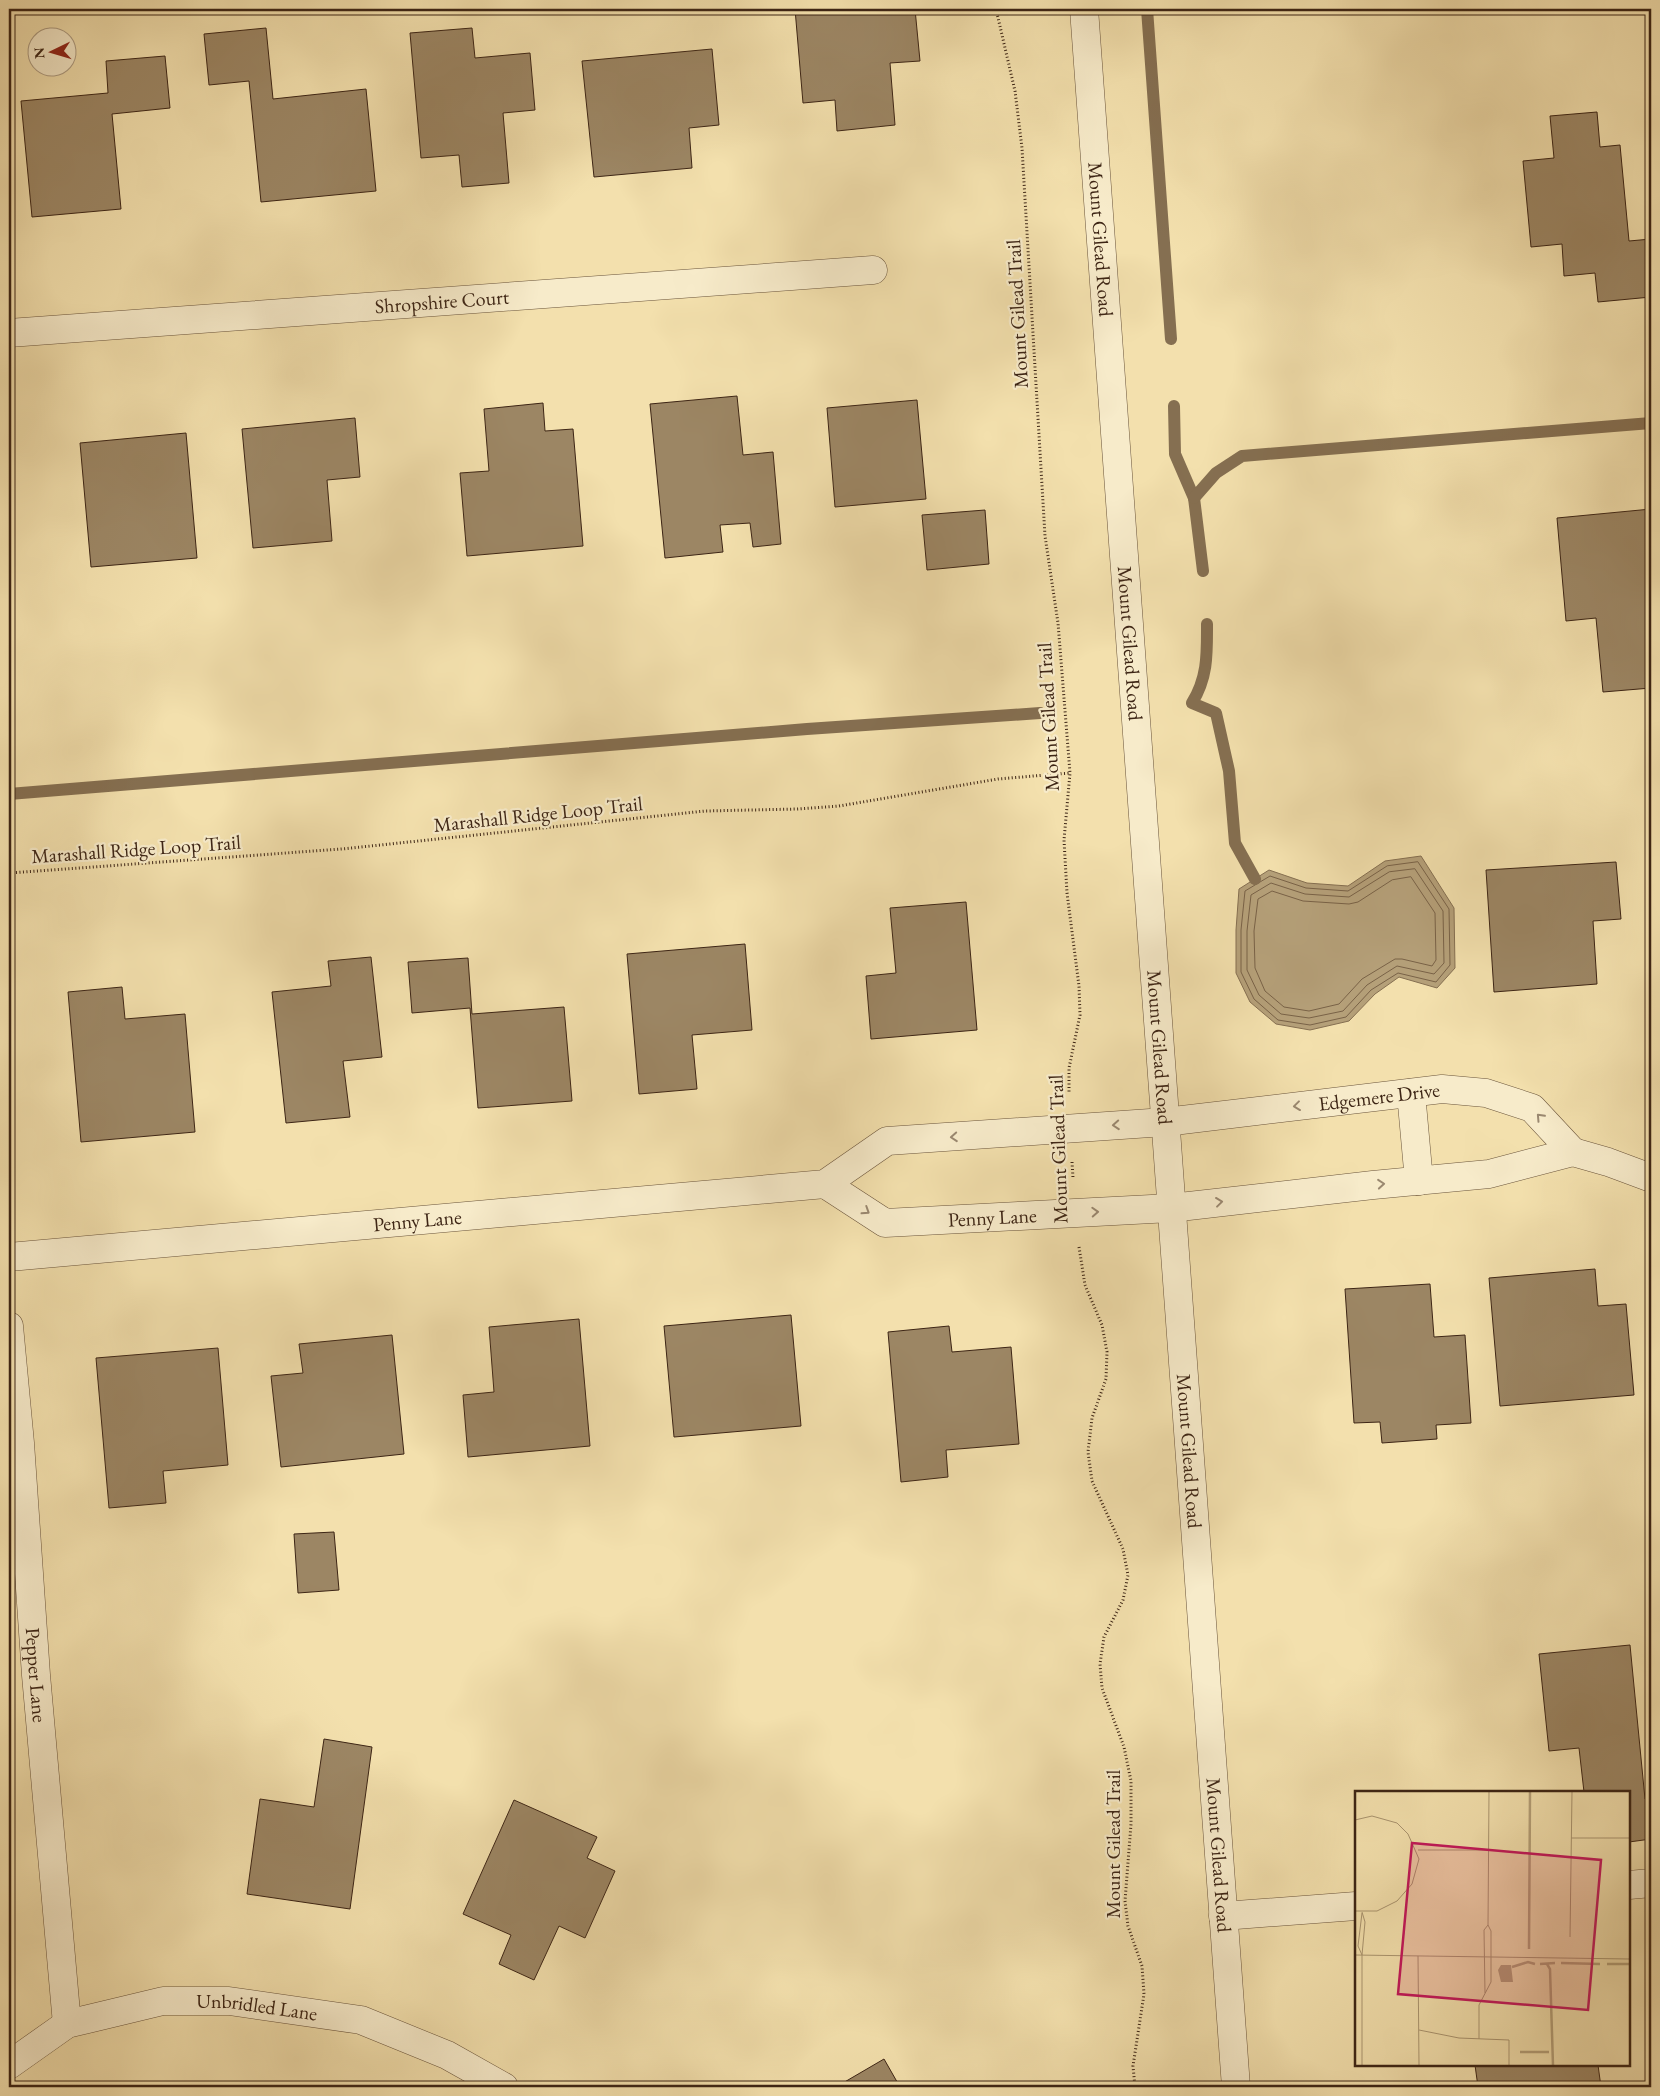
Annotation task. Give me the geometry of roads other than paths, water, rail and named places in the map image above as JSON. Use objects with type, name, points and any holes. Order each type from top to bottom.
[{"type":"street","name":"Mount Gilead Road","points":[[1084,9],[1236,2087]]},
{"type":"street","name":"Shropshire Court","points":[[9,333],[873,270]]},
{"type":"street","name":"Edgemere Drive","points":[[1165,1122],[1442,1090],[1486,1093],[1532,1108],[1573,1152]]},
{"type":"street","points":[[1411,1093],[1419,1181]]},
{"type":"street","name":"Penny Lane","points":[[9,1257],[825,1184],[887,1141],[1165,1122]]},
{"type":"street","points":[[1171,1208],[1490,1174],[1573,1152],[1608,1162],[1651,1178]]},
{"type":"street","name":"Penny Lane","points":[[825,1184],[885,1223],[1171,1208]]},
{"type":"street","name":"Pepper Lane","points":[[9,1326],[20,1443],[36,1675],[67,2024]]},
{"type":"street","points":[[1630,1885],[1651,1883]]},
{"type":"street","points":[[1224,1916],[1355,1906]]},
{"type":"street","name":"Unbridled Lane","points":[[9,2065],[67,2024],[164,2001],[229,2001],[360,2020],[447,2055],[504,2087]]},
{"type":"water","points":[[1421,856],[1454,908],[1455,968],[1437,988],[1399,977],[1375,994],[1349,1021],[1310,1030],[1276,1024],[1250,1002],[1236,973],[1236,930],[1239,889],[1269,870],[1307,883],[1348,886],[1385,861]]},
{"type":"waterway","points":[[1147,9],[1171,339]]},
{"type":"waterway","points":[[1174,406],[1175,454],[1194,498],[1203,571]]},
{"type":"waterway","points":[[1194,498],[1216,473],[1242,456],[1651,423]]},
{"type":"waterway","points":[[1207,624],[1206,665],[1201,684],[1192,703],[1216,713],[1229,771],[1235,843],[1255,879]]},
{"type":"waterway","points":[[9,794],[807,729],[1040,713]]}]
